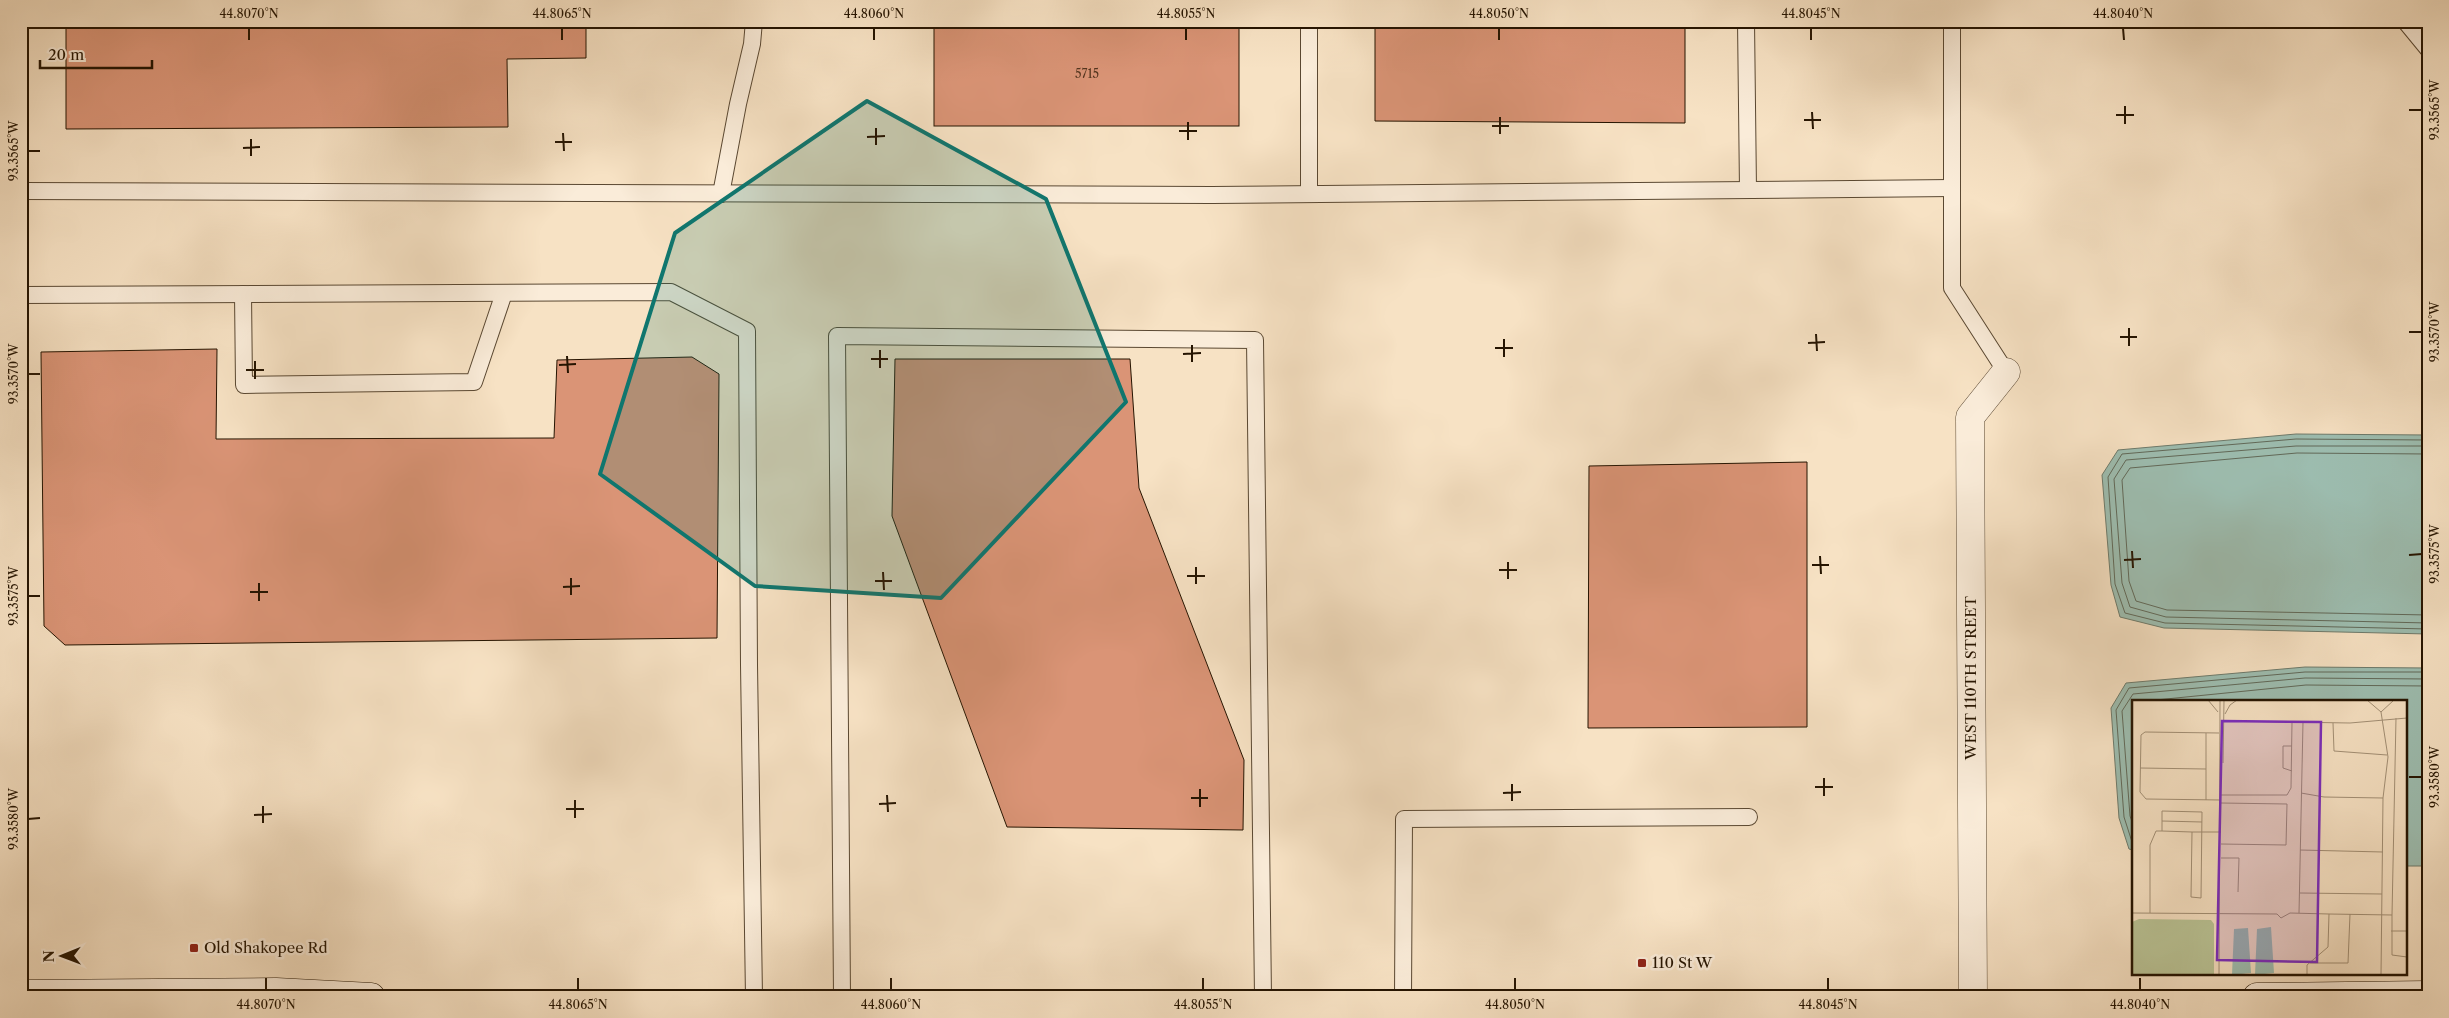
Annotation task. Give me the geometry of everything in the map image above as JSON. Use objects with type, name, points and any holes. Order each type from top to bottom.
[{"type":"street","name":"WEST 110TH STREET","points":[[1973,997],[1970,417],[2006,372]]},
{"type":"street","points":[[21,994],[276,992],[370,997]]},
{"type":"street","points":[[2257,997],[2428,996]]},
{"type":"lane","points":[[721,194],[738,104],[752,44],[754,21]]},
{"type":"lane","points":[[1308,194],[1309,21]]},
{"type":"lane","points":[[1746,21],[1748,190]]},
{"type":"lane","points":[[1952,21],[1952,288],[2006,372]]},
{"type":"lane","points":[[2405,21],[2428,49]]},
{"type":"lane","points":[[21,191],[1308,194],[1952,188]]},
{"type":"lane","points":[[21,295],[670,292],[747,331],[749,665],[754,997]]},
{"type":"lane","points":[[243,294],[244,385],[474,382],[504,293]]},
{"type":"lane","points":[[842,997],[838,336],[1255,340],[1263,997]]},
{"type":"lane","points":[[1403,997],[1404,819],[1748,817]]},
{"type":"highlighted area","points":[[867,101],[1046,199],[1126,402],[941,598],[755,586],[600,474],[675,233]]},
{"type":"water","points":[[2296,434],[2428,435],[2428,634],[2164,628],[2120,617],[2111,585],[2102,475],[2118,450]]},
{"type":"water","points":[[2305,667],[2428,668],[2428,866],[2406,866],[2406,700],[2132,700],[2132,850],[2129,849],[2119,818],[2111,708],[2126,683]]},
{"type":"building","points":[[66,21],[586,21],[586,58],[507,59],[508,127],[66,129]]},
{"type":"building","points":[[934,21],[1239,21],[1239,126],[934,126]]},
{"type":"building","points":[[1375,21],[1685,21],[1685,123],[1375,121]]},
{"type":"building","points":[[217,349],[216,439],[554,438],[557,360],[692,357],[719,374],[717,638],[65,645],[44,626],[41,352]]},
{"type":"building","points":[[895,359],[1130,359],[1139,488],[1244,760],[1243,830],[1007,827],[892,516]]},
{"type":"building","points":[[1807,462],[1807,727],[1588,728],[1589,466]]},
{"type":"place","name":"Old Shakopee Rd","points":[[194,948]]},
{"type":"place","name":"110 St W","points":[[1642,963]]}]
